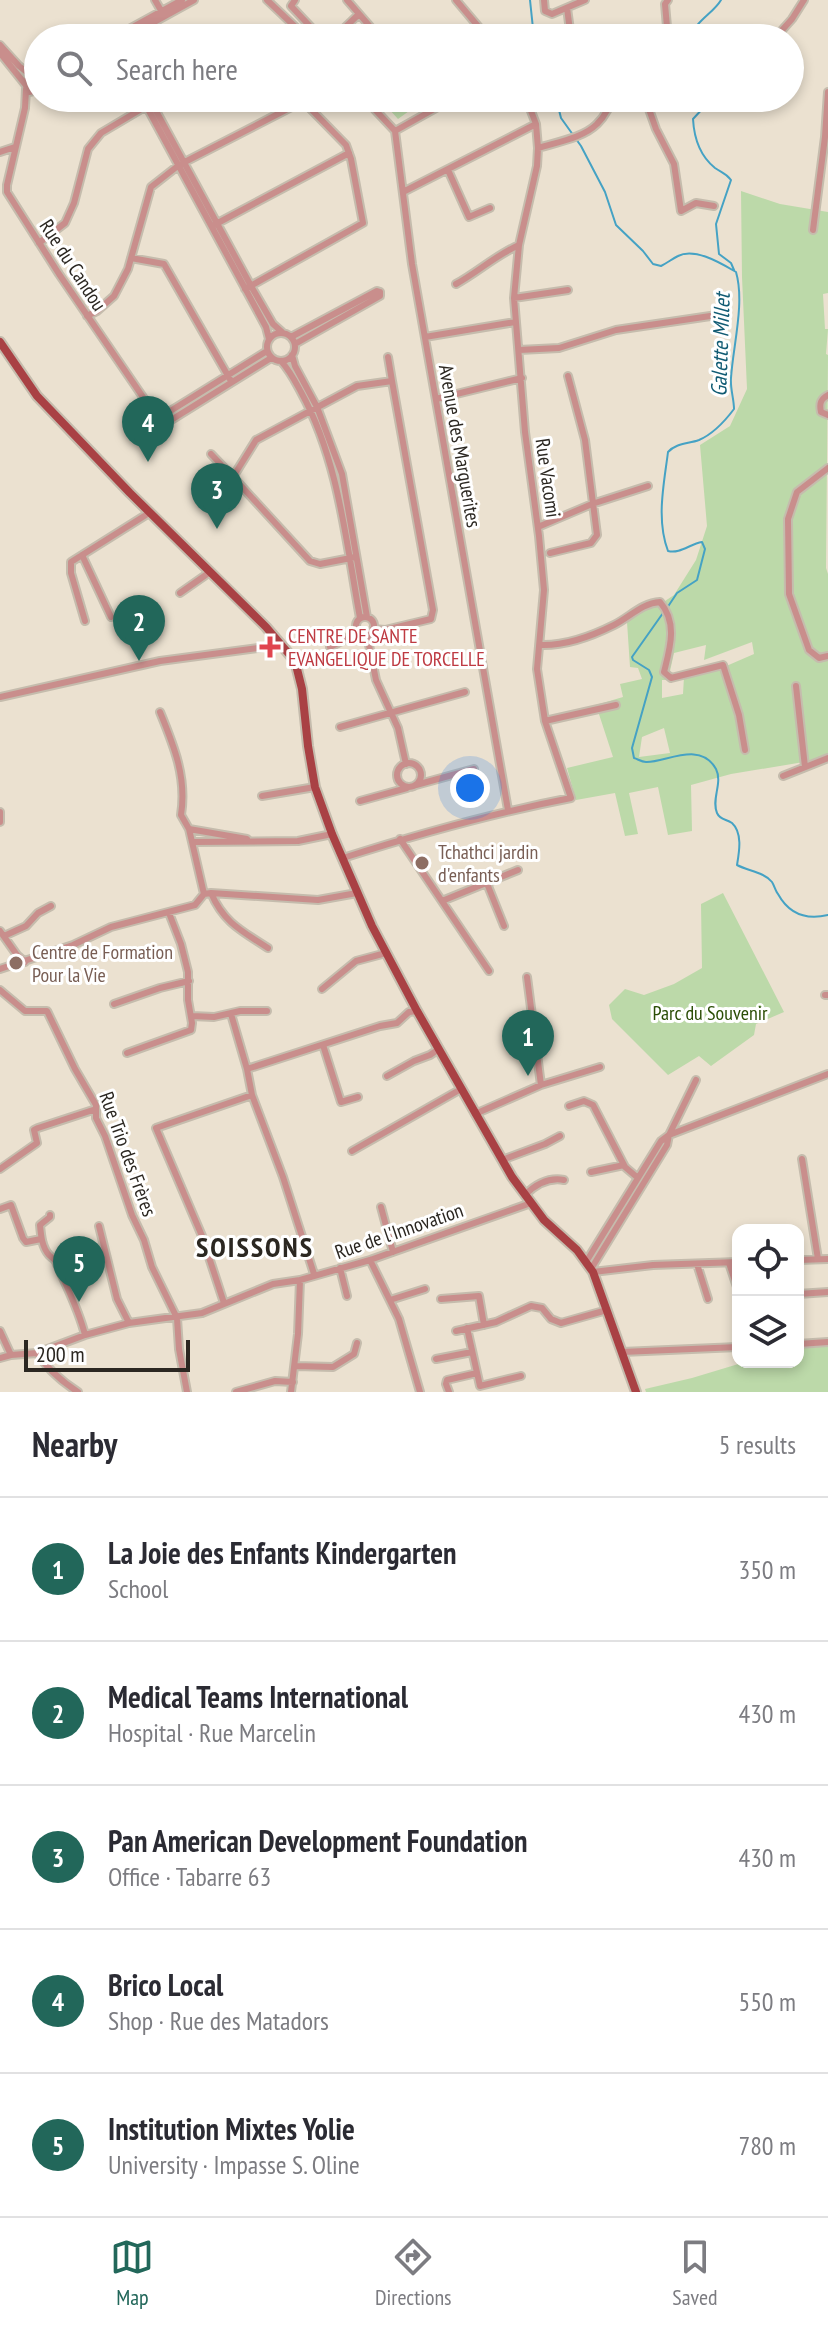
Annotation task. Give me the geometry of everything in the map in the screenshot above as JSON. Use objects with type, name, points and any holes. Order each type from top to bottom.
[{"type":"main road","points":[[0,342],[37,396],[295,661],[300,675],[315,787],[357,893],[417,1011],[502,1160],[544,1220],[577,1250],[590,1268],[636,1392]]},
{"type":"street","points":[[155,0],[163,14]]},
{"type":"street","points":[[147,24],[182,0]]},
{"type":"street","points":[[143,24],[194,0]]},
{"type":"street","points":[[267,0],[292,24]]},
{"type":"street","points":[[295,0],[291,6],[308,24]]},
{"type":"street","points":[[347,0],[368,24]]},
{"type":"street","points":[[544,0],[543,7],[549,14],[585,0]]},
{"type":"street","points":[[667,24],[665,4],[668,0]]},
{"type":"street","points":[[788,24],[804,0]]},
{"type":"street","points":[[461,1],[478,24]]},
{"type":"street","points":[[567,8],[569,24]]},
{"type":"street","points":[[349,24],[359,14]]},
{"type":"street","points":[[0,45],[24,84]]},
{"type":"street","points":[[0,53],[24,69]]},
{"type":"street","points":[[813,230],[828,92]]},
{"type":"street","name":"Rue du Candou","points":[[24,112],[7,192],[160,422]]},
{"type":"street","points":[[39,243],[65,223],[74,203],[88,149],[101,133],[131,112]]},
{"type":"street","points":[[153,112],[248,287],[266,327],[269,354]]},
{"type":"street","points":[[87,316],[114,296],[128,269],[151,187],[182,164],[279,112]]},
{"type":"street","points":[[248,287],[363,223],[346,145],[313,112]]},
{"type":"street","points":[[377,112],[395,131],[429,112]]},
{"type":"street","name":"Rue Vacomi","points":[[508,810],[571,798],[545,721],[537,669],[544,590],[515,322],[519,245],[532,194],[538,148],[531,112]]},
{"type":"street","points":[[538,148],[596,125],[605,112]]},
{"type":"street","points":[[650,112],[674,164],[681,211],[696,203],[714,206]]},
{"type":"street","points":[[403,192],[536,124]]},
{"type":"street","name":"Avenue des Marguerites","points":[[395,131],[412,264],[508,810]]},
{"type":"street","points":[[0,152],[15,147]]},
{"type":"street","points":[[214,225],[349,153]]},
{"type":"street","points":[[448,170],[469,217],[490,208]]},
{"type":"street","points":[[456,284],[472,276],[498,255],[519,245]]},
{"type":"street","points":[[131,258],[164,264],[229,379]]},
{"type":"street","points":[[248,287],[273,324],[293,340]]},
{"type":"street","points":[[514,298],[568,290]]},
{"type":"street","points":[[380,291],[380,296],[293,340],[380,291]]},
{"type":"street","points":[[519,350],[559,348],[616,330],[717,315]]},
{"type":"street","points":[[425,337],[515,322]]},
{"type":"street","points":[[269,339],[282,332]]},
{"type":"street","points":[[293,340],[295,366],[342,474],[352,558],[364,618]]},
{"type":"street","points":[[138,435],[147,435],[160,422],[269,354]]},
{"type":"street","points":[[269,354],[288,369],[314,409]]},
{"type":"street","points":[[281,361],[292,355]]},
{"type":"street","points":[[373,629],[385,630],[431,619],[433,610],[388,357]]},
{"type":"street","points":[[550,553],[591,543],[597,528],[585,440],[568,376]]},
{"type":"street","points":[[436,399],[522,378]]},
{"type":"street","points":[[233,477],[256,440],[357,386],[392,381]]},
{"type":"street","points":[[828,395],[819,405],[821,412],[828,415]]},
{"type":"street","points":[[211,454],[310,561],[320,564],[352,558]]},
{"type":"street","points":[[828,468],[797,492],[788,519],[789,594],[809,650],[819,658],[828,656]]},
{"type":"street","points":[[538,527],[592,504],[648,486]]},
{"type":"street","points":[[85,621],[70,565],[149,513]]},
{"type":"street","points":[[82,555],[111,617]]},
{"type":"street","points":[[180,593],[210,572]]},
{"type":"street","points":[[540,645],[566,643],[598,632],[649,602],[660,602],[670,619],[671,633],[664,672],[671,678],[723,665],[739,715],[745,750]]},
{"type":"street","points":[[364,618],[373,621],[373,629],[367,635]]},
{"type":"street","points":[[364,618],[356,625],[359,632],[367,635]]},
{"type":"street","points":[[330,647],[359,632]]},
{"type":"street","points":[[367,635],[376,680],[392,712],[406,764]]},
{"type":"street","points":[[0,697],[160,661],[281,645]]},
{"type":"street","points":[[796,686],[805,767]]},
{"type":"street","points":[[340,727],[465,692]]},
{"type":"street","points":[[545,721],[616,705]]},
{"type":"street","points":[[160,712],[179,763],[184,797],[181,815],[189,829],[208,893],[238,930],[268,948]]},
{"type":"street","points":[[783,776],[828,758]]},
{"type":"street","points":[[406,764],[416,766],[429,782]]},
{"type":"street","points":[[395,791],[399,770],[406,764]]},
{"type":"street","points":[[360,801],[474,769]]},
{"type":"street","points":[[412,786],[420,774]]},
{"type":"street","points":[[398,779],[412,786]]},
{"type":"street","points":[[262,796],[315,787]]},
{"type":"street","points":[[343,858],[508,810]]},
{"type":"street","points":[[0,812],[0,822]]},
{"type":"street","points":[[189,829],[254,841]]},
{"type":"street","points":[[192,842],[298,841],[332,834]]},
{"type":"street","points":[[400,839],[489,971]]},
{"type":"street","points":[[442,901],[518,870]]},
{"type":"street","points":[[486,881],[504,926]]},
{"type":"street","points":[[0,969],[73,945],[111,927],[195,905],[208,893],[318,900],[357,893]]},
{"type":"street","points":[[25,962],[2,933],[26,926],[42,910],[51,906]]},
{"type":"street","points":[[127,1053],[191,1030],[189,981],[181,944],[169,913]]},
{"type":"street","points":[[322,989],[356,961],[386,953]]},
{"type":"street","points":[[527,977],[541,1085]]},
{"type":"street","points":[[114,1004],[189,981]]},
{"type":"street","name":"Rue Trio des Frères","points":[[0,990],[25,1011],[47,1011],[96,1105],[96,1118],[152,1267],[177,1318]]},
{"type":"street","points":[[192,1016],[214,1017],[267,1011]]},
{"type":"street","points":[[247,1069],[397,1023],[409,1012],[417,1011]]},
{"type":"street","points":[[231,1014],[252,1095],[283,1177],[314,1274]]},
{"type":"street","points":[[323,1045],[341,1102],[358,1097]]},
{"type":"street","points":[[387,1076],[439,1049]]},
{"type":"street","points":[[475,1114],[541,1085],[600,1067]]},
{"type":"street","points":[[590,1268],[661,1141],[669,1135],[828,1074]]},
{"type":"street","points":[[590,1268],[667,1145],[696,1080]]},
{"type":"street","points":[[352,1151],[461,1089]]},
{"type":"street","points":[[224,1303],[202,1236],[156,1128],[252,1095]]},
{"type":"street","points":[[569,1106],[584,1101],[593,1105],[624,1165],[638,1178]]},
{"type":"street","points":[[0,1169],[37,1143],[34,1130],[96,1109]]},
{"type":"street","points":[[502,1160],[560,1136]]},
{"type":"street","points":[[802,1159],[818,1259]]},
{"type":"street","points":[[591,1172],[624,1165]]},
{"type":"street","points":[[525,1195],[539,1183],[551,1179],[564,1180]]},
{"type":"street","name":"Rue de l'Innovation","points":[[0,1358],[37,1353],[129,1323],[202,1313],[273,1284],[300,1280],[370,1260],[531,1203]]},
{"type":"street","points":[[0,1209],[11,1205],[26,1242],[41,1239]]},
{"type":"street","points":[[381,1207],[393,1252]]},
{"type":"street","points":[[50,1215],[40,1225],[41,1239],[47,1252],[57,1261],[85,1335]]},
{"type":"street","points":[[99,1226],[117,1299],[129,1323]]},
{"type":"street","points":[[804,1260],[828,1259]]},
{"type":"street","points":[[370,1260],[399,1319],[420,1392]]},
{"type":"street","points":[[729,1263],[732,1272]]},
{"type":"street","points":[[590,1268],[732,1263]]},
{"type":"street","points":[[697,1264],[708,1299]]},
{"type":"street","points":[[340,1268],[347,1296]]},
{"type":"street","points":[[291,1392],[296,1366],[300,1280]]},
{"type":"street","points":[[390,1300],[425,1289]]},
{"type":"street","points":[[804,1294],[828,1292]]},
{"type":"street","points":[[441,1299],[479,1296],[484,1325]]},
{"type":"street","points":[[456,1331],[510,1317],[531,1306],[542,1308],[551,1319],[561,1323],[607,1310]]},
{"type":"street","points":[[177,1318],[187,1392]]},
{"type":"street","points":[[467,1328],[479,1384],[482,1386],[521,1376]]},
{"type":"street","points":[[0,1331],[11,1355]]},
{"type":"street","points":[[804,1344],[828,1342]]},
{"type":"street","points":[[296,1366],[338,1366],[354,1354],[357,1343]]},
{"type":"street","points":[[622,1352],[732,1347]]},
{"type":"street","points":[[436,1359],[472,1352]]},
{"type":"street","points":[[37,1353],[45,1366],[78,1392]]},
{"type":"street","points":[[449,1392],[447,1380],[477,1373]]},
{"type":"street","points":[[236,1392],[275,1381],[293,1382]]},
{"type":"green space","points":[[392,112],[408,112],[398,119]]},
{"type":"green space","points":[[741,191],[780,204],[828,212],[828,293],[823,294],[825,329],[828,329],[828,758],[731,774],[691,785],[692,831],[668,835],[658,787],[629,793],[638,834],[625,836],[615,793],[576,800],[567,768],[613,757],[596,705],[623,697],[620,684],[642,679],[638,668],[630,667],[627,622],[646,608],[659,605],[674,595],[696,560],[707,526],[700,445],[730,426],[747,389]],"holes":[[[752,642],[754,654],[724,667],[684,677],[683,694],[662,698],[662,680],[668,680],[674,653],[706,645],[704,660]],[[664,728],[670,753],[639,757],[642,737]]]},
{"type":"green space","name":"Parc du Souvenir","points":[[723,893],[784,1012],[756,1024],[754,1035],[711,1066],[699,1056],[668,1075],[612,1019],[609,1005],[625,989],[644,995],[674,984],[702,968],[701,904]]},
{"type":"green space","points":[[828,1345],[828,1392],[646,1392],[645,1389],[732,1366],[804,1368],[804,1346]]},
{"type":"waterway","name":"Galette Millet","points":[[530,0],[533,24]]},
{"type":"waterway","points":[[699,24],[721,0]]},
{"type":"waterway","name":"Galette Millet","points":[[560,112],[605,192],[616,225],[653,264],[661,266],[678,256],[692,254],[736,272],[738,325],[731,378],[734,409],[709,434],[668,452],[662,514],[668,551],[702,542],[705,549],[697,580],[677,593],[667,608]]},
{"type":"waterway","points":[[699,112],[693,119],[699,146],[705,158],[731,180],[716,224],[719,254],[731,263],[734,270]]},
{"type":"waterway","name":"Galette Millet","points":[[663,613],[632,657],[649,670],[652,677],[632,748],[634,758],[646,762],[692,754],[709,760],[718,774],[717,813],[732,823],[738,832],[737,865],[769,879],[782,901],[793,911],[813,917],[828,915]]},
{"type":"place","name":"Brico Local","points":[[148,462]]},
{"type":"place","name":"Pan American Development Foundation","points":[[217,529]]},
{"type":"place","name":"CENTRE DE SANTE EVANGELIQUE DE TORCELLE","points":[[270,647]]},
{"type":"place","name":"Medical Teams International","points":[[139,661]]},
{"type":"place","name":"Tchathci jardin d'enfants","points":[[422,863]]},
{"type":"place","name":"Centre de Formation Pour la Vie","points":[[16,963]]},
{"type":"place","name":"La Joie des Enfants Kindergarten","points":[[528,1076]]},
{"type":"place","name":"Institution Mixtes Yolie","points":[[79,1302]]},
{"type":"district","name":"SOISSONS","points":[[255,1247]]}]
